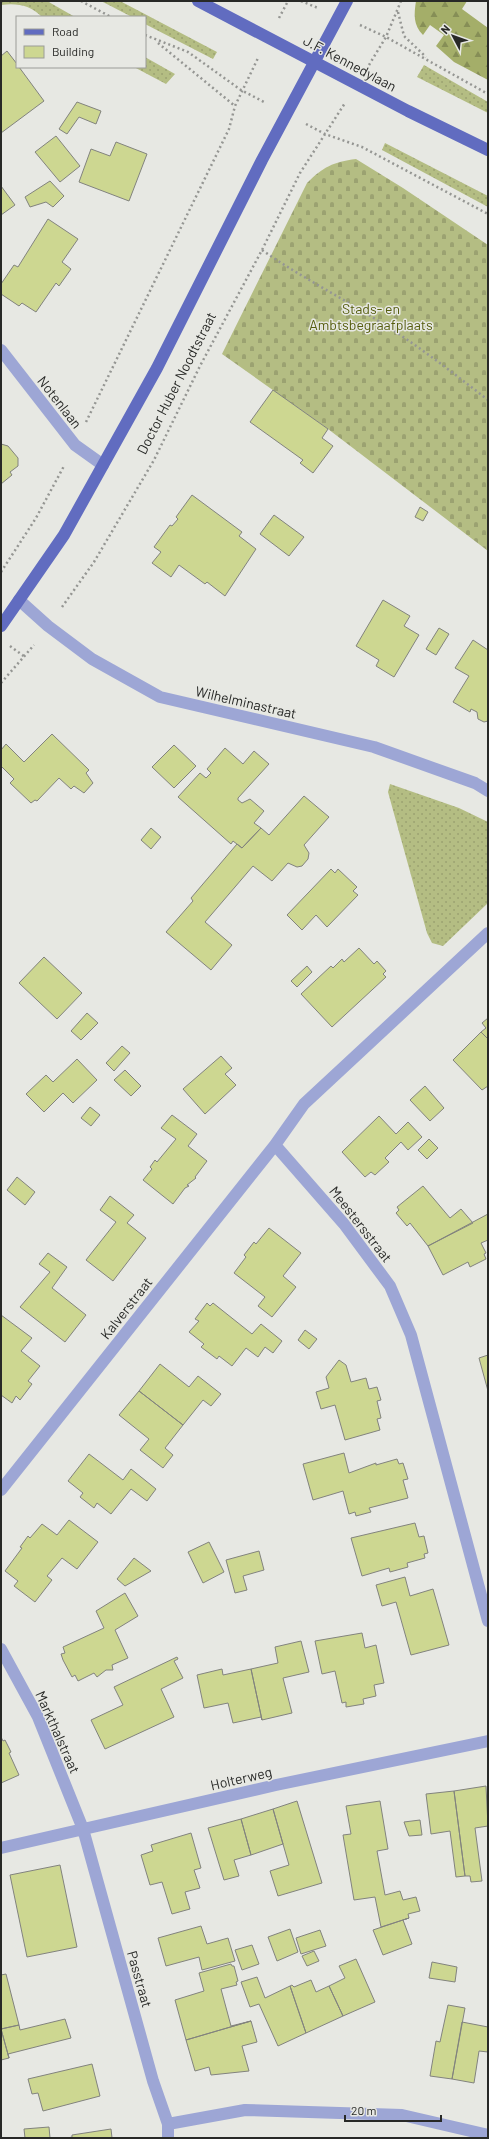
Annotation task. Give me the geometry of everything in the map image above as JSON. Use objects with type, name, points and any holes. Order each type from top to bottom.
[{"type":"main road","name":"J.F. Kennedylaan","points":[[198,1],[314,62],[488,150]]},
{"type":"main road","name":"Doctor Huber Noodtstraat","points":[[1,626],[64,535],[157,368],[262,160],[347,1]]},
{"type":"street","name":"Notenlaan","points":[[1,350],[75,445],[103,465]]},
{"type":"street","name":"Wilhelminastraat","points":[[19,600],[48,626],[92,659],[160,697],[374,747],[475,783],[488,791]]},
{"type":"street","points":[[275,1145],[304,1104],[488,933]]},
{"type":"street","name":"Kalverstraat","points":[[1,1490],[275,1145]]},
{"type":"street","name":"Meestersstraat","points":[[275,1145],[344,1224],[390,1286],[411,1335],[488,1621]]},
{"type":"street","name":"Markthalstraat","points":[[1,1649],[38,1717],[83,1829]]},
{"type":"street","name":"Holterweg","points":[[1,1848],[276,1785],[488,1741]]},
{"type":"street","name":"Passtraat","points":[[83,1829],[153,2081],[168,2124],[168,2138]]},
{"type":"street","points":[[168,2124],[245,2110],[402,2115],[488,2135]]},
{"type":"path","points":[[81,1],[109,16]]},
{"type":"path","name":"Doctor Huber Noodtstraat","points":[[1,683],[25,657],[94,562],[154,460],[200,366],[262,250],[300,172],[386,37],[401,1]]},
{"type":"path","points":[[398,11],[404,36],[429,60]]},
{"type":"path","points":[[1,572],[36,518],[75,445],[229,129],[235,106],[155,41],[146,36]]},
{"type":"path","points":[[386,37],[488,94]]},
{"type":"path","points":[[155,41],[188,52],[241,90]]},
{"type":"path","points":[[325,134],[362,147],[488,214]]},
{"type":"path","points":[[262,250],[328,292],[376,320],[442,364],[488,400]]},
{"type":"path","points":[[7,644],[25,657]]},
{"type":"green space","points":[[1,1],[47,1],[73,16],[41,16],[28,7],[12,4],[1,5]]},
{"type":"green space","points":[[101,1],[120,1],[217,52],[213,59],[146,25],[146,16],[130,16]]},
{"type":"green space","points":[[416,1],[467,1],[462,9],[488,28],[488,80],[454,62],[436,46],[444,35],[430,25],[423,35],[417,27],[415,19]]},
{"type":"green space","points":[[146,58],[175,74],[166,84],[136,68],[146,68]]},
{"type":"green space","points":[[424,65],[488,102],[488,113],[417,77]]},
{"type":"green space","points":[[385,143],[488,196],[488,207],[382,150]]},
{"type":"green space","name":"Stads- en Ambtsbegraafplaats","points":[[356,159],[403,188],[488,245],[488,551],[328,429],[222,354],[307,183],[323,169],[329,166]]},
{"type":"green space","points":[[390,784],[459,808],[488,822],[488,903],[443,946],[432,943],[427,933],[388,792]]},
{"type":"building","points":[[7,51],[16,63],[16,68],[20,68],[44,101],[1,133],[1,56]]},
{"type":"building","points":[[77,102],[101,111],[96,124],[79,117],[67,134],[59,129]]},
{"type":"building","points":[[56,136],[80,166],[60,182],[35,152]]},
{"type":"building","points":[[116,142],[147,154],[129,201],[79,182],[91,149],[110,156]]},
{"type":"building","points":[[50,181],[64,196],[53,207],[46,202],[30,207],[25,197]]},
{"type":"building","points":[[1,186],[15,205],[1,215]]},
{"type":"building","points":[[48,219],[78,239],[62,262],[71,269],[59,286],[56,283],[36,312],[22,303],[19,306],[1,294],[1,284],[14,265],[18,267]]},
{"type":"building","points":[[273,390],[328,429],[322,438],[333,446],[313,473],[300,463],[303,460],[250,422]]},
{"type":"building","points":[[1,444],[8,446],[18,458],[18,466],[10,472],[12,475],[1,484]]},
{"type":"building","points":[[192,495],[242,532],[239,536],[256,549],[225,596],[207,582],[205,584],[179,565],[171,577],[152,563],[161,552],[154,547],[170,525],[172,526],[178,519],[176,517]]},
{"type":"building","points":[[420,507],[428,512],[423,521],[415,517]]},
{"type":"building","points":[[274,515],[304,537],[289,556],[260,534]]},
{"type":"building","points":[[383,600],[410,616],[404,626],[419,635],[394,677],[376,666],[379,660],[356,646]]},
{"type":"building","points":[[439,628],[449,634],[436,655],[426,649]]},
{"type":"building","points":[[473,640],[488,650],[488,721],[484,722],[478,719],[477,712],[471,709],[470,712],[453,702],[469,676],[455,668]]},
{"type":"building","points":[[52,734],[89,770],[86,773],[93,783],[84,793],[74,786],[71,789],[59,778],[37,801],[35,800],[31,803],[10,783],[14,779],[1,766],[1,750],[6,744],[24,762]]},
{"type":"building","points":[[174,745],[196,766],[174,788],[152,767]]},
{"type":"building","points":[[225,748],[243,764],[254,751],[269,764],[238,798],[238,800],[242,803],[250,799],[264,811],[254,823],[261,828],[242,848],[233,841],[231,844],[178,797],[200,773],[206,778],[211,773],[207,769]]},
{"type":"building","points":[[304,796],[329,817],[304,845],[309,853],[308,859],[302,866],[297,867],[288,863],[272,881],[253,866],[205,922],[232,945],[211,970],[166,932],[193,901],[191,898],[237,844],[242,848],[261,828],[269,835]]},
{"type":"building","points":[[151,828],[161,837],[151,849],[141,840]]},
{"type":"building","points":[[331,869],[335,873],[338,869],[357,887],[353,891],[358,895],[327,927],[316,915],[302,930],[287,915]]},
{"type":"building","points":[[359,948],[374,964],[377,961],[386,971],[383,974],[386,977],[332,1027],[301,994],[331,966],[333,968],[342,959],[344,962]]},
{"type":"building","points":[[44,957],[82,993],[57,1019],[19,983]]},
{"type":"building","points":[[307,966],[312,972],[297,987],[291,981]]},
{"type":"building","points":[[87,1013],[98,1023],[81,1040],[71,1031]]},
{"type":"building","points":[[488,1018],[488,1039],[481,1032],[486,1028],[482,1023]]},
{"type":"building","points":[[481,1032],[488,1039],[488,1086],[482,1090],[453,1060]]},
{"type":"building","points":[[122,1046],[130,1053],[114,1071],[106,1063]]},
{"type":"building","points":[[221,1056],[232,1068],[225,1074],[236,1085],[205,1114],[183,1089]]},
{"type":"building","points":[[77,1059],[97,1080],[73,1103],[63,1093],[44,1112],[26,1094],[46,1075],[53,1082]]},
{"type":"building","points":[[125,1070],[141,1086],[131,1096],[114,1080]]},
{"type":"building","points":[[425,1086],[444,1108],[430,1121],[410,1100]]},
{"type":"building","points":[[90,1107],[100,1115],[91,1126],[81,1118]]},
{"type":"building","points":[[172,1115],[197,1134],[188,1146],[207,1161],[195,1177],[196,1178],[187,1185],[189,1186],[185,1188],[173,1204],[143,1180],[152,1169],[150,1167],[155,1160],[157,1162],[176,1139],[161,1128]]},
{"type":"building","points":[[379,1116],[396,1134],[408,1122],[422,1137],[408,1150],[401,1142],[385,1158],[389,1162],[375,1175],[371,1172],[365,1177],[342,1152]]},
{"type":"building","points":[[429,1139],[438,1148],[427,1159],[418,1150]]},
{"type":"building","points":[[17,1177],[35,1192],[25,1205],[7,1190]]},
{"type":"building","points":[[423,1186],[450,1218],[461,1209],[473,1223],[428,1246],[410,1223],[407,1226],[396,1213],[399,1210],[397,1207]]},
{"type":"building","points":[[110,1196],[134,1215],[127,1223],[146,1238],[113,1281],[86,1260],[116,1222],[100,1210]]},
{"type":"building","points":[[488,1214],[488,1240],[481,1243],[486,1253],[484,1254],[486,1259],[470,1267],[468,1262],[443,1275],[428,1246]]},
{"type":"building","points":[[269,1228],[301,1253],[283,1276],[296,1287],[272,1317],[258,1306],[265,1297],[234,1273],[246,1257],[244,1255],[254,1242],[256,1244]]},
{"type":"building","points":[[48,1253],[67,1267],[52,1288],[86,1315],[65,1342],[20,1307],[50,1272],[39,1264]]},
{"type":"building","points":[[207,1303],[210,1306],[213,1303],[252,1334],[261,1324],[282,1341],[273,1353],[265,1347],[258,1357],[246,1348],[232,1366],[219,1356],[217,1359],[201,1347],[204,1344],[189,1332],[199,1321],[195,1319]]},
{"type":"building","points":[[1,1315],[32,1338],[21,1351],[40,1366],[28,1381],[32,1384],[20,1400],[16,1396],[12,1403],[1,1395]]},
{"type":"building","points":[[305,1330],[317,1339],[309,1349],[298,1340]]},
{"type":"building","points":[[488,1355],[488,1391],[479,1358]]},
{"type":"building","points":[[339,1360],[346,1365],[351,1382],[366,1378],[369,1389],[377,1387],[381,1400],[377,1401],[381,1418],[377,1419],[380,1430],[345,1440],[335,1405],[321,1409],[316,1392],[329,1388],[326,1377]]},
{"type":"building","points":[[160,1364],[189,1387],[198,1376],[221,1394],[211,1406],[203,1400],[183,1425],[139,1391]]},
{"type":"building","points":[[139,1391],[183,1425],[165,1448],[173,1455],[163,1468],[140,1450],[149,1439],[119,1415]]},
{"type":"building","points":[[344,1453],[349,1473],[376,1463],[376,1465],[397,1459],[399,1464],[403,1463],[408,1479],[403,1480],[408,1498],[369,1508],[371,1512],[356,1516],[355,1512],[349,1514],[343,1491],[313,1500],[303,1464]]},
{"type":"building","points":[[89,1454],[123,1480],[131,1469],[156,1489],[147,1501],[131,1489],[111,1514],[97,1503],[94,1508],[80,1497],[83,1493],[68,1481]]},
{"type":"building","points":[[69,1520],[98,1542],[77,1569],[62,1558],[47,1576],[52,1580],[35,1602],[14,1586],[18,1581],[5,1571],[22,1548],[20,1547],[28,1536],[30,1538],[42,1524],[57,1535]]},
{"type":"building","points":[[415,1523],[419,1537],[424,1536],[428,1553],[424,1554],[425,1558],[407,1563],[408,1567],[390,1572],[389,1568],[362,1576],[351,1538]]},
{"type":"building","points":[[209,1542],[224,1572],[203,1583],[188,1552]]},
{"type":"building","points":[[259,1551],[264,1570],[243,1576],[247,1590],[235,1593],[226,1560]]},
{"type":"building","points":[[134,1558],[151,1571],[125,1586],[117,1579]]},
{"type":"building","points":[[405,1577],[410,1596],[433,1589],[449,1645],[411,1655],[396,1602],[382,1606],[376,1585]]},
{"type":"building","points":[[125,1593],[138,1616],[115,1630],[128,1658],[112,1665],[113,1670],[106,1670],[97,1677],[94,1673],[78,1681],[75,1675],[72,1677],[63,1660],[61,1654],[65,1653],[63,1647],[104,1628],[96,1611]]},
{"type":"building","points":[[362,1633],[365,1648],[376,1645],[384,1683],[374,1685],[376,1696],[363,1699],[364,1704],[346,1707],[346,1702],[342,1703],[335,1671],[322,1674],[315,1641]]},
{"type":"building","points":[[301,1641],[309,1672],[283,1678],[292,1713],[262,1720],[251,1669],[278,1663],[275,1647]]},
{"type":"building","points":[[177,1657],[178,1659],[174,1661],[183,1678],[161,1689],[174,1717],[105,1749],[91,1720],[123,1705],[114,1687]]},
{"type":"building","points":[[222,1669],[223,1675],[251,1669],[262,1720],[261,1717],[233,1723],[228,1703],[204,1708],[197,1675]]},
{"type":"building","points":[[1,1737],[3,1741],[5,1740],[11,1752],[9,1753],[19,1775],[1,1783]]},
{"type":"building","points":[[486,1786],[488,1826],[475,1828],[482,1881],[471,1882],[470,1876],[465,1876],[454,1791]]},
{"type":"building","points":[[454,1791],[465,1876],[456,1877],[450,1831],[431,1834],[426,1794]]},
{"type":"building","points":[[297,1801],[322,1883],[278,1896],[270,1871],[289,1865],[273,1809]]},
{"type":"building","points":[[380,1801],[388,1849],[377,1851],[385,1895],[400,1891],[403,1900],[416,1897],[420,1911],[408,1914],[409,1918],[381,1927],[375,1897],[354,1900],[343,1835],[351,1834],[346,1806]]},
{"type":"building","points":[[273,1809],[283,1844],[251,1855],[241,1819]]},
{"type":"building","points":[[241,1819],[251,1855],[234,1860],[239,1876],[224,1880],[208,1828]]},
{"type":"building","points":[[420,1820],[422,1835],[409,1836],[404,1822]]},
{"type":"building","points":[[191,1833],[201,1868],[194,1870],[200,1888],[185,1892],[190,1909],[172,1914],[162,1882],[150,1885],[141,1855],[153,1851],[151,1845]]},
{"type":"building","points":[[60,1865],[77,1947],[27,1957],[10,1875]]},
{"type":"building","points":[[403,1920],[412,1944],[383,1955],[373,1930]]},
{"type":"building","points":[[201,1926],[207,1944],[228,1938],[235,1961],[202,1970],[199,1957],[166,1966],[158,1938]]},
{"type":"building","points":[[290,1929],[298,1952],[277,1961],[268,1937]]},
{"type":"building","points":[[320,1930],[326,1946],[301,1954],[296,1938]]},
{"type":"building","points":[[252,1945],[259,1964],[242,1970],[235,1950]]},
{"type":"building","points":[[314,1951],[319,1961],[307,1966],[302,1956]]},
{"type":"building","points":[[356,1959],[375,2002],[343,2016],[329,1986],[345,1978],[339,1966]]},
{"type":"building","points":[[432,1962],[457,1967],[455,1982],[429,1978]]},
{"type":"building","points":[[231,1964],[234,1966],[238,1981],[236,1982],[237,1985],[221,1989],[231,2026],[251,2021],[186,2040],[175,2000],[204,1991],[199,1973]]},
{"type":"building","points":[[6,1974],[19,2025],[1,2029],[1,1975]]},
{"type":"building","points":[[257,1977],[265,1998],[290,1986],[306,2033],[278,2046],[259,2004],[250,2007],[241,1982]]},
{"type":"building","points":[[311,1980],[316,1992],[329,1986],[343,2016],[306,2033],[290,1986],[292,1985],[294,1987]]},
{"type":"building","points":[[448,2005],[465,2008],[452,2079],[430,2076],[436,2041],[440,2042]]},
{"type":"building","points":[[65,2019],[71,2038],[8,2054],[9,2058],[1,2029],[19,2025],[20,2030]]},
{"type":"building","points":[[251,2021],[257,2042],[242,2046],[249,2071],[211,2075],[209,2067],[195,2071],[186,2040]]},
{"type":"building","points":[[462,2022],[488,2027],[488,2052],[479,2051],[474,2083],[452,2079]]},
{"type":"building","points":[[1,2029],[9,2058],[1,2060]]},
{"type":"building","points":[[92,2064],[100,2096],[43,2111],[38,2093],[32,2094],[28,2079]]},
{"type":"building","points":[[49,2127],[50,2138],[25,2138],[24,2129]]},
{"type":"building","points":[[111,2129],[112,2138],[68,2138],[72,2137],[72,2135]]}]
